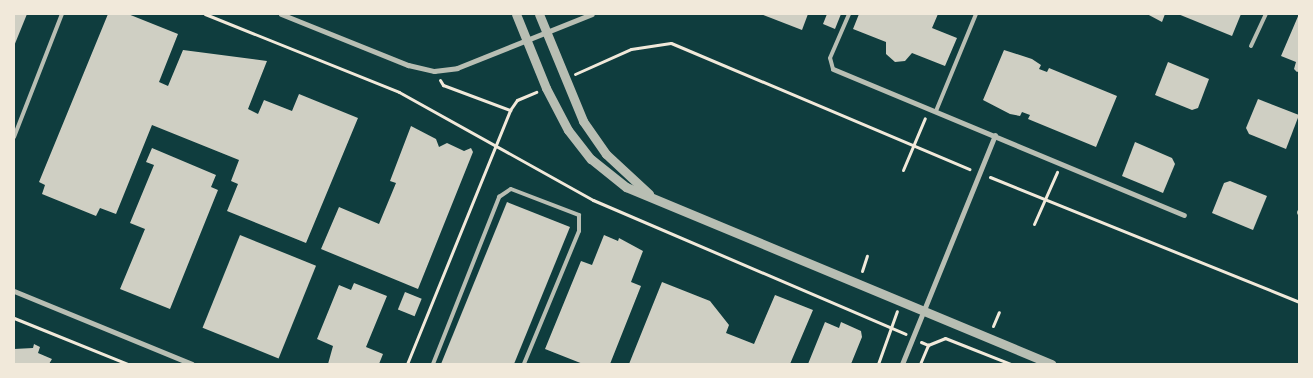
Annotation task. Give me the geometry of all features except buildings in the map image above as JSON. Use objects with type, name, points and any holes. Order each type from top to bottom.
[{"type":"street","points":[[281,14],[408,65],[434,71],[457,68],[592,14]]},
{"type":"street","points":[[516,14],[546,88],[568,130],[591,159],[626,187],[1052,364]]},
{"type":"street","points":[[538,14],[583,121],[606,154],[656,201]]},
{"type":"street","points":[[834,69],[1184,215]]},
{"type":"street","points":[[902,364],[995,135]]},
{"type":"street","points":[[14,291],[192,364]]},
{"type":"lane","points":[[14,137],[62,14]]},
{"type":"lane","points":[[834,69],[830,58],[849,14]]},
{"type":"lane","points":[[936,111],[976,14]]},
{"type":"lane","points":[[1251,46],[1266,14]]},
{"type":"lane","points":[[434,364],[499,197],[511,189],[579,215],[579,230],[524,364]]},
{"type":"path","points":[[205,14],[399,92],[496,143],[593,200],[891,327],[928,345]]},
{"type":"path","points":[[565,79],[630,49],[671,43],[913,145],[1299,302]]},
{"type":"path","points":[[434,71],[444,85],[510,110]]},
{"type":"path","points":[[407,364],[510,110],[516,100],[546,88]]},
{"type":"path","points":[[903,170],[929,108]]},
{"type":"path","points":[[1034,224],[1061,163]]},
{"type":"path","points":[[878,364],[900,302]]},
{"type":"path","points":[[14,318],[128,364]]},
{"type":"path","points":[[920,364],[928,345],[945,338],[1011,364]]}]
